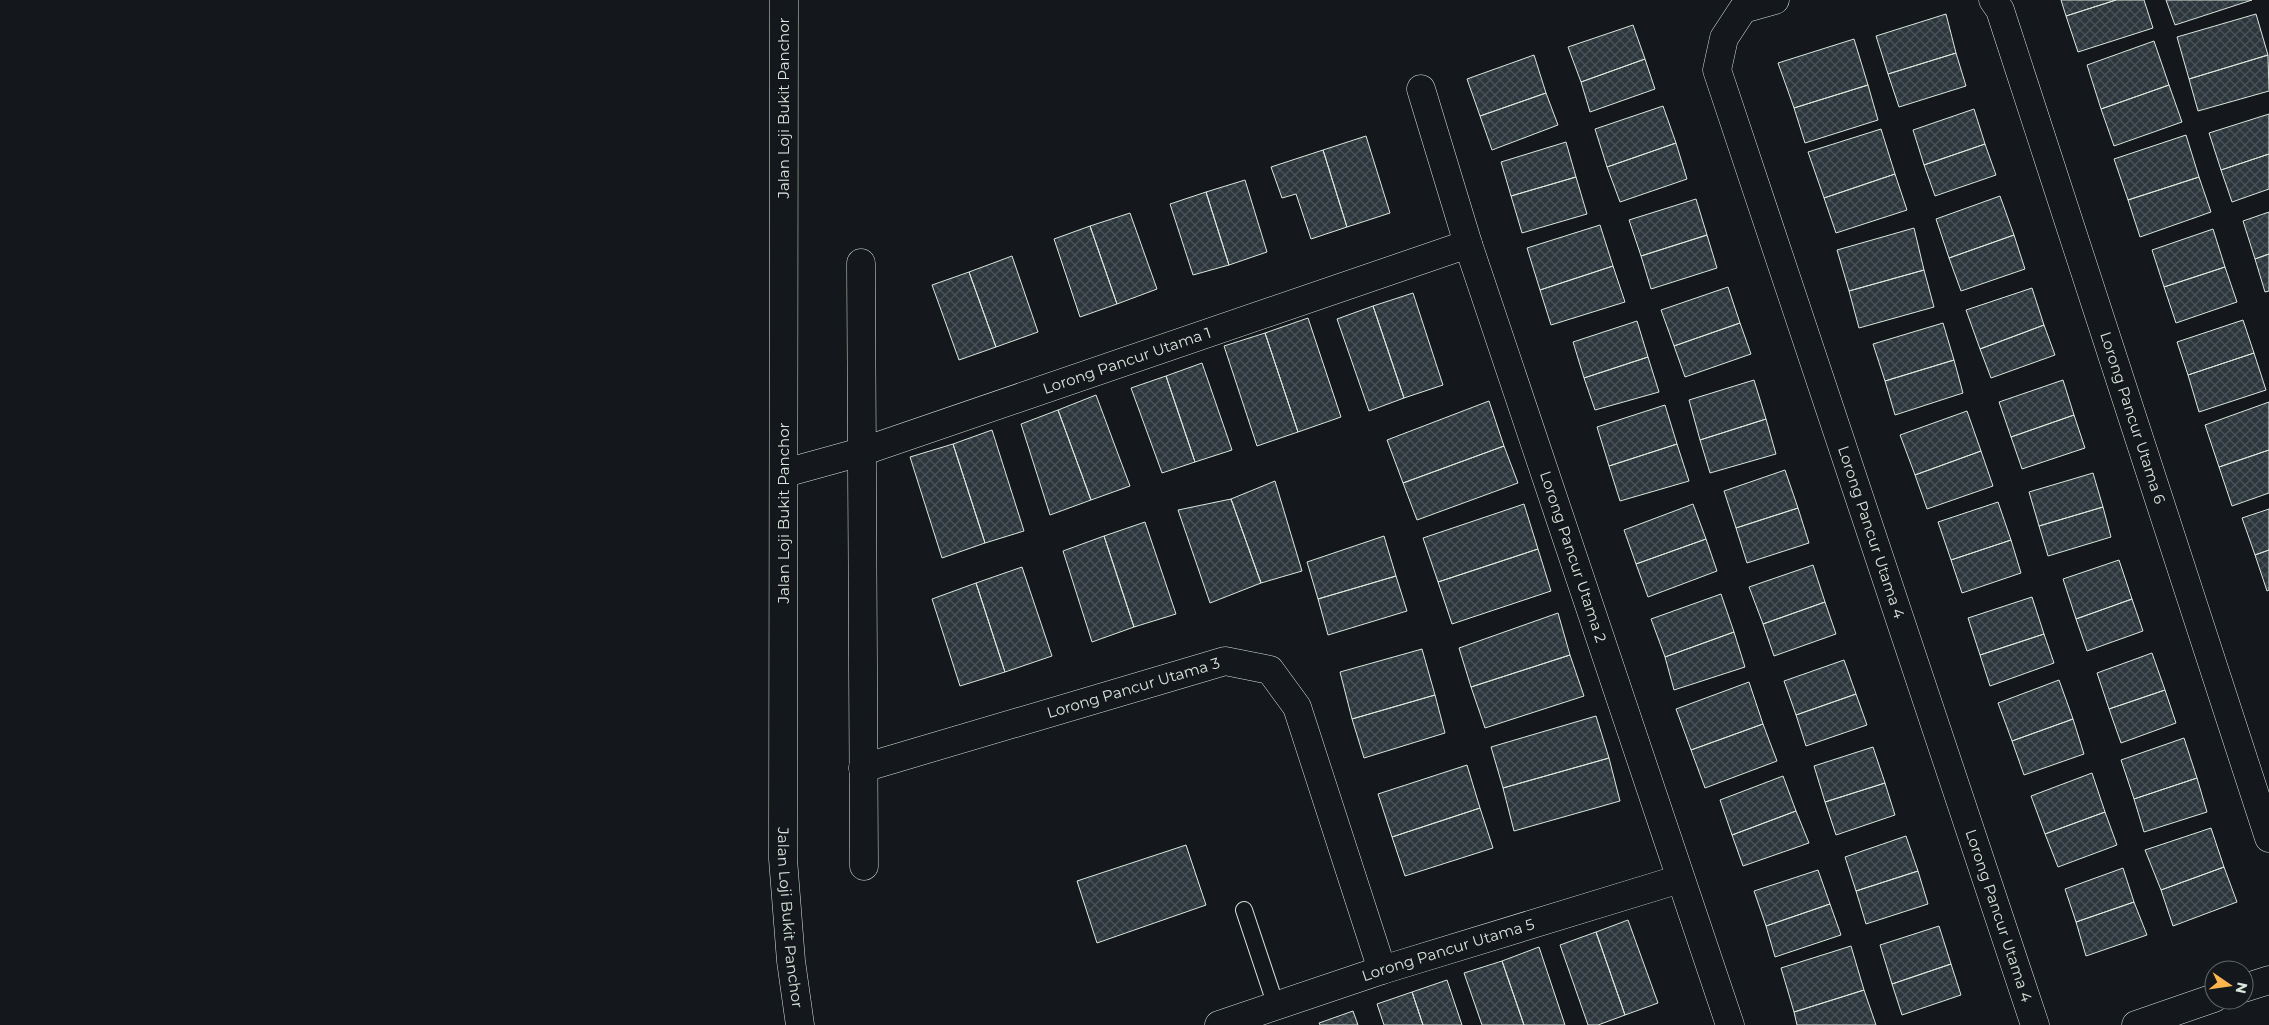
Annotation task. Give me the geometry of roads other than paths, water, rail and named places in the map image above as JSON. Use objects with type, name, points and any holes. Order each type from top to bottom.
[{"type":"street","name":"Jalan Loji Bukit Panchor","points":[[784,0],[785,473],[783,859],[791,961],[800,1025]]},
{"type":"street","name":"Lorong Pancur Utama 4","points":[[1775,0],[1744,9],[1724,38],[1717,70],[2035,1025]]},
{"type":"street","name":"Lorong Pancur Utama 6","points":[[1993,0],[2000,10],[2269,838]]},
{"type":"street","name":"Lorong Pancur Utama 2","points":[[1421,88],[1468,244],[1730,1025]]},
{"type":"street","name":"Lorong Pancur Utama 1","points":[[785,473],[861,452],[1468,244]]},
{"type":"street","points":[[860,263],[864,866]]},
{"type":"street","name":"Lorong Pancur Utama 3","points":[[863,768],[1225,661],[1270,670],[1297,707],[1382,970]]},
{"type":"street","name":"Lorong Pancur Utama 5","points":[[1218,1025],[1382,970],[1680,879]]},
{"type":"street","points":[[2254,985],[2269,980]]},
{"type":"street","points":[[2136,1025],[2204,1001]]},
{"type":"lane","points":[[1244,910],[1276,1006]]}]
